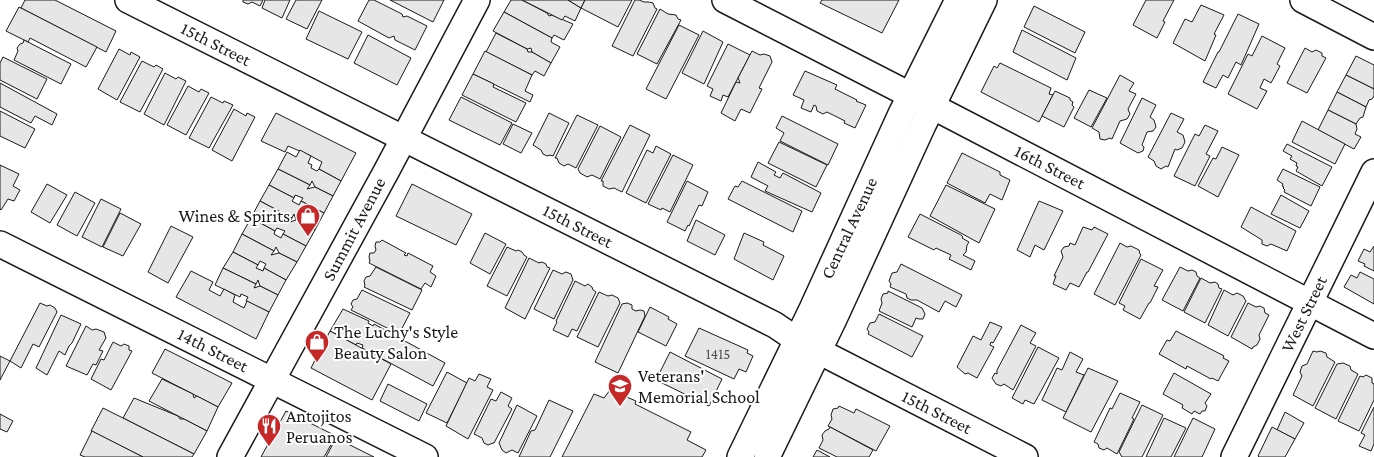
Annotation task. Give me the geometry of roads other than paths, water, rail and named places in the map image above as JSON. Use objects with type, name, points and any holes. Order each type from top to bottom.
[{"type":"street","name":"15th Street","points":[[128,0],[766,321],[808,345],[1025,457]]},
{"type":"street","name":"Summit Avenue","points":[[230,457],[477,0]]},
{"type":"street","name":"16th Street","points":[[725,0],[1374,336]]},
{"type":"street","name":"Central Avenue","points":[[766,457],[808,345],[921,101],[958,0]]},
{"type":"street","name":"Central Avenue","points":[[921,101],[984,0]]},
{"type":"street","points":[[1303,0],[1374,37]]},
{"type":"street","name":"West Street","points":[[1234,457],[1374,172]]},
{"type":"street","name":"14th Street","points":[[0,244],[425,457]]},
{"type":"street","name":"Central Avenue","points":[[740,457],[808,345]]},
{"type":"place","name":"Wines & Spirits","points":[[308,237]]},
{"type":"place","name":"The Luchy's Style Beauty Salon","points":[[317,363]]},
{"type":"place","name":"Veterans' Memorial School","points":[[620,407]]},
{"type":"place","name":"Antojitos Peruanos","points":[[269,447]]}]
